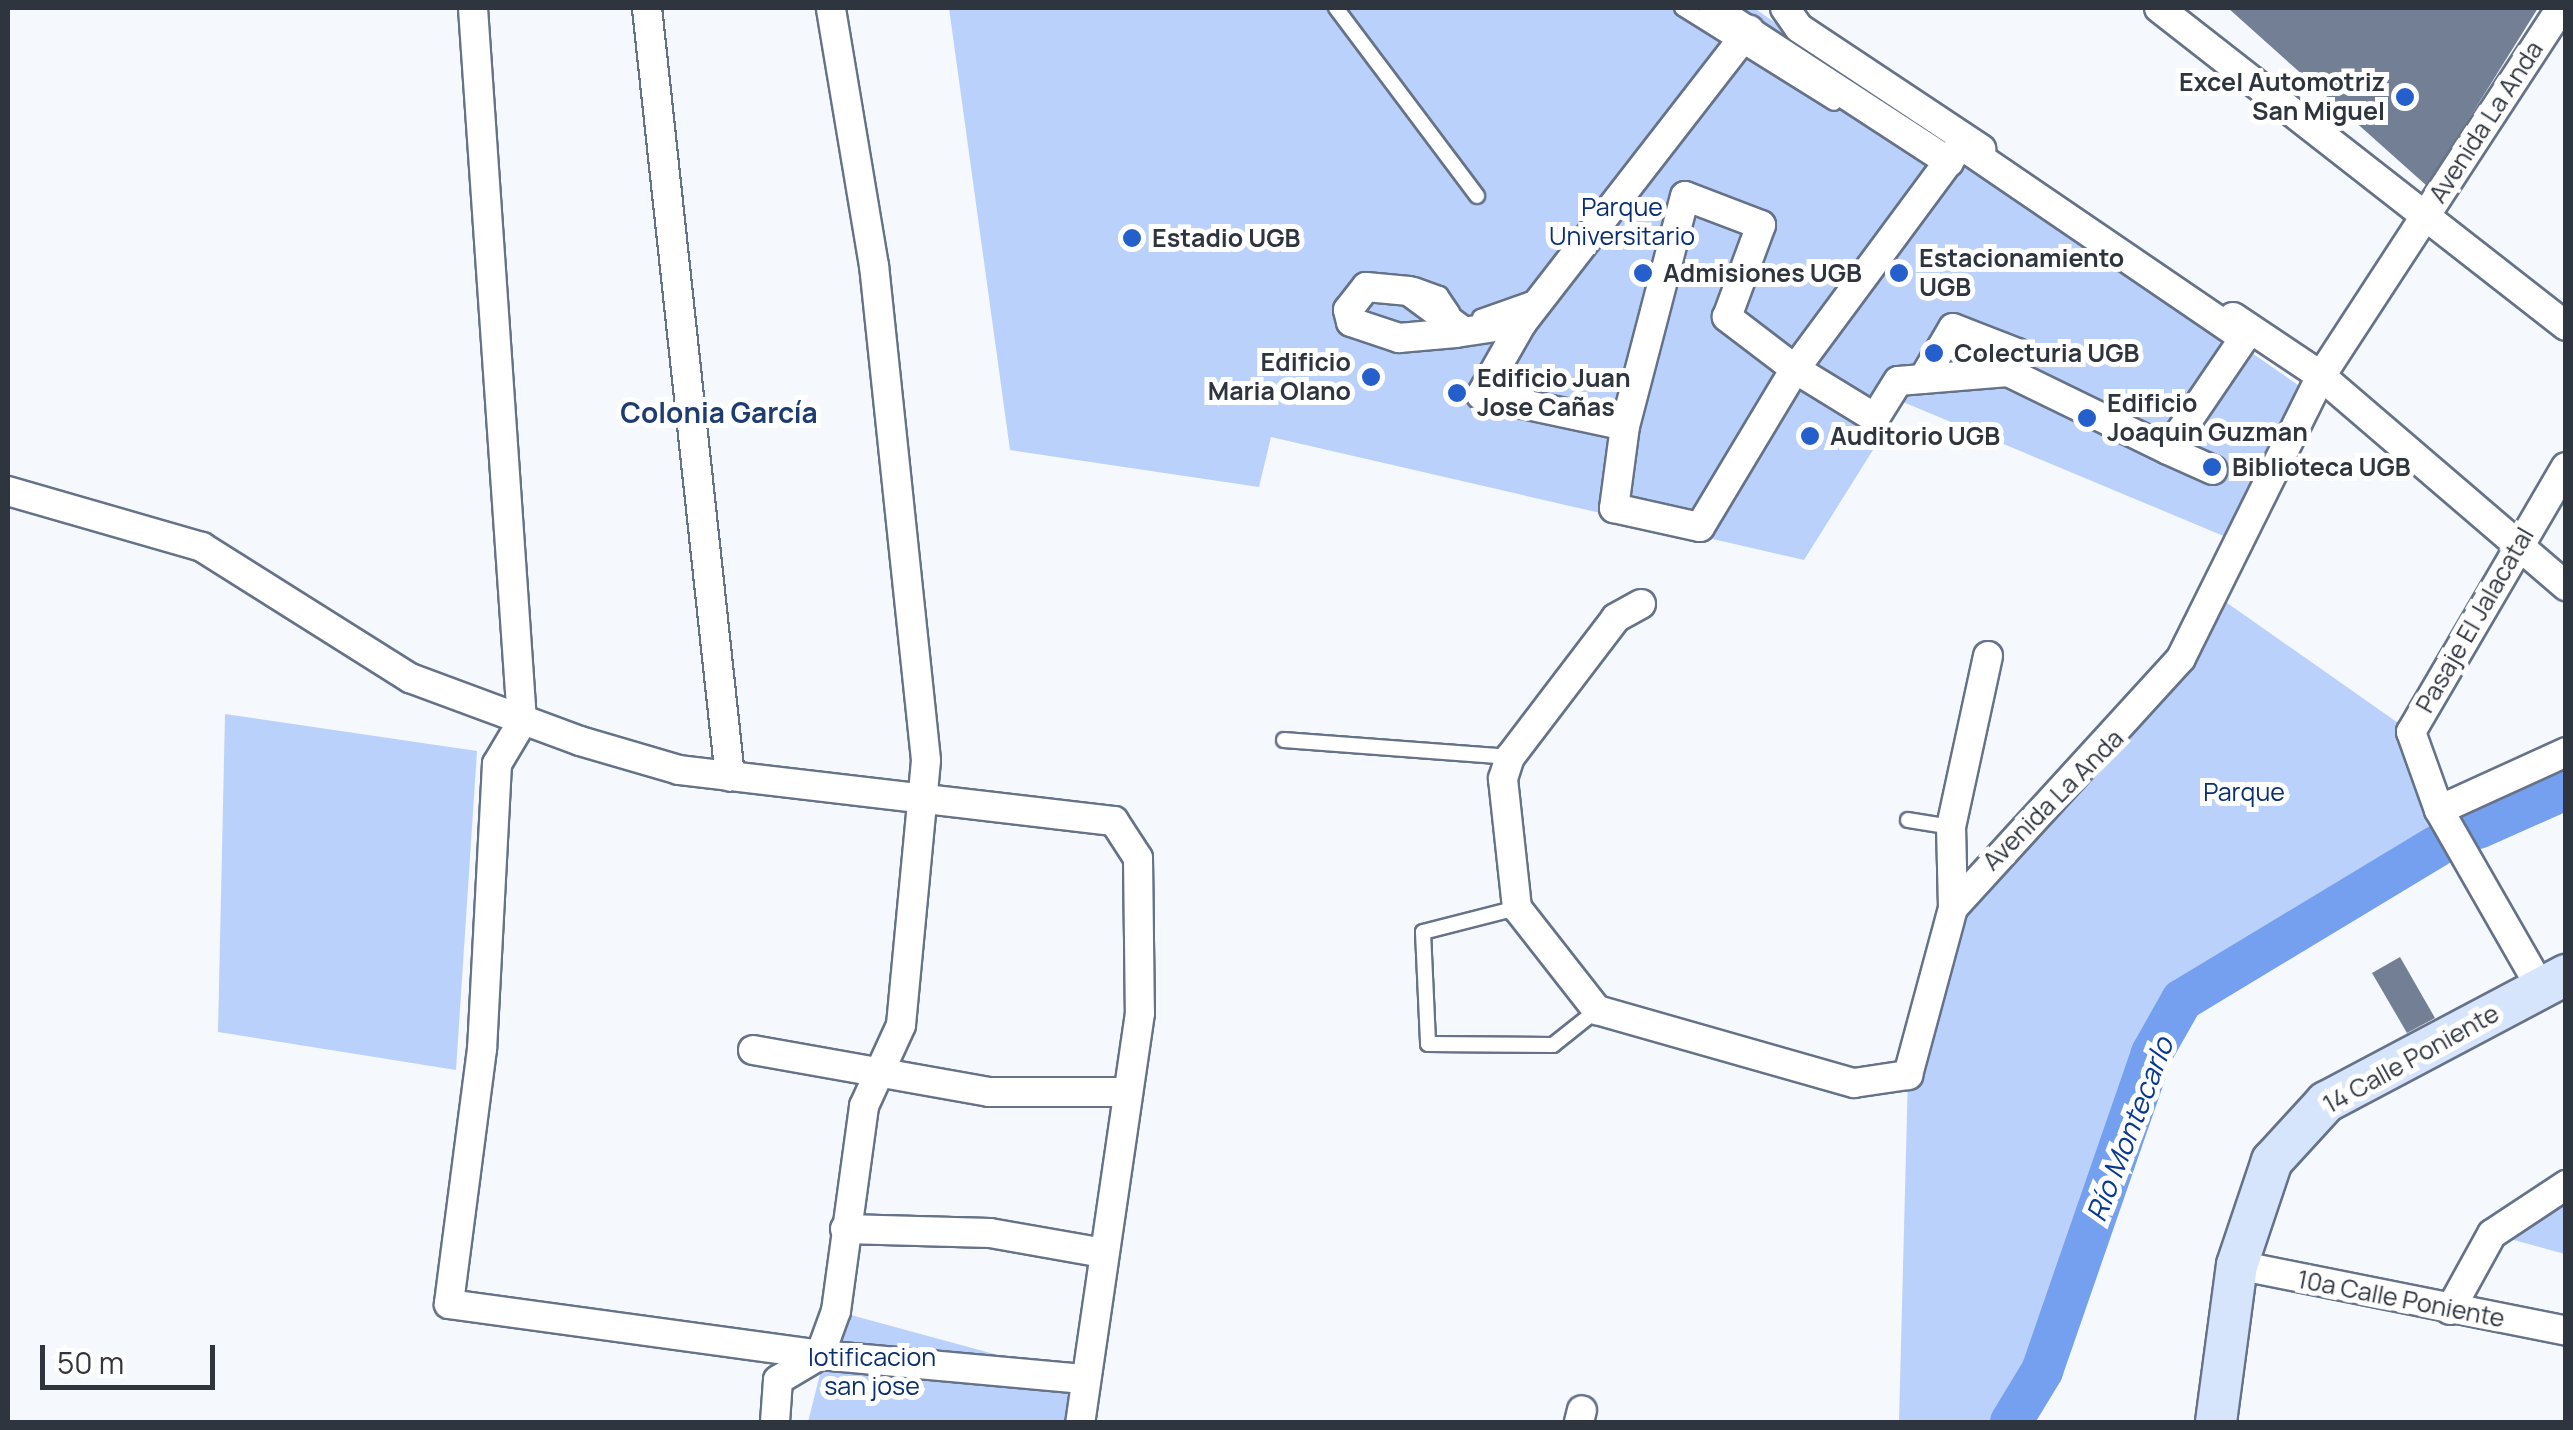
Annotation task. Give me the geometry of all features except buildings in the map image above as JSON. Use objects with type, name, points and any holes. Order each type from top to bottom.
[{"type":"street","points":[[473,8],[522,722],[497,764],[482,1048],[449,1304],[820,1355],[1086,1380]]},
{"type":"street","points":[[647,8],[730,777]]},
{"type":"street","points":[[775,1422],[778,1380],[820,1355],[864,1106],[886,1073],[901,1025],[926,760],[874,266],[831,8]]},
{"type":"street","points":[[1714,8],[1739,37],[1941,169]]},
{"type":"street","points":[[1786,8],[1800,28],[2320,376],[2566,586]]},
{"type":"street","points":[[2159,8],[2566,326]]},
{"type":"street","name":"Avenida La Anda","points":[[1597,1010],[1854,1083],[1908,1075],[1954,908],[2181,658],[2320,376],[2561,8]]},
{"type":"street","points":[[1625,426],[1481,395],[1522,323],[1739,37]]},
{"type":"street","points":[[2168,450],[2244,338],[1962,145],[1795,369],[1700,527],[1614,508],[1625,426],[1685,196],[1761,225],[1727,317],[1795,369],[1875,418],[1898,381],[2008,372],[2168,450],[2213,470]]},
{"type":"street","points":[[1458,326],[1409,291],[1366,287],[1351,317],[1398,338],[1458,326],[1522,323]]},
{"type":"street","points":[[1923,379],[1953,328],[2017,353],[2008,372]]},
{"type":"street","name":"Pasaje El Jalacatal","points":[[2554,982],[2439,810],[2411,732],[2566,467]]},
{"type":"street","points":[[8,490],[202,547],[410,678],[522,722],[730,777],[922,802],[982,798],[1114,820],[1138,858],[1140,1013],[1080,1422]]},
{"type":"street","points":[[1597,1010],[1516,908],[1503,780],[1510,757],[1616,618],[1641,604]]},
{"type":"street","points":[[1954,908],[1951,827],[1988,656]]},
{"type":"street","points":[[2439,810],[2566,752]]},
{"type":"street","name":"14 Calle Poniente","points":[[2237,1266],[2272,1162],[2326,1102],[2554,982]]},
{"type":"street","points":[[752,1050],[989,1092],[1128,1092]]},
{"type":"street","points":[[2450,1310],[2492,1234],[2566,1185]]},
{"type":"street","points":[[845,1228],[990,1233],[1104,1252]]},
{"type":"street","points":[[2216,1422],[2237,1266]]},
{"type":"street","name":"10a Calle Poniente","points":[[2237,1266],[2566,1330]]},
{"type":"lane","points":[[1336,8],[1477,196]]},
{"type":"lane","points":[[1458,326],[1530,302],[1546,286],[1739,37],[1682,8]]},
{"type":"lane","points":[[1941,169],[1948,127]]},
{"type":"lane","points":[[1284,740],[1510,757]]},
{"type":"lane","points":[[1908,820],[1951,827]]},
{"type":"lane","points":[[1516,908],[1423,932],[1428,1044],[1553,1046],[1597,1010]]},
{"type":"green space","name":"Parque Universitario","points":[[949,8],[1754,8],[2311,394],[2226,537],[1903,402],[1804,560],[1271,437],[1259,487],[1010,450]]},
{"type":"green space","name":"Parque","points":[[2213,593],[2411,732],[2437,846],[2182,1000],[2042,1371],[1991,1422],[1899,1422],[1908,1075],[1971,884],[2075,776]]},
{"type":"green space","points":[[225,714],[477,751],[456,1070],[218,1032]]},
{"type":"green space","points":[[2565,1193],[2565,1254],[2492,1234]]},
{"type":"green space","name":"lotificacion san jose","points":[[836,1311],[1086,1379],[1081,1422],[808,1422]]},
{"type":"waterway","name":"Río Montecarlo","points":[[2478,828],[2566,789]]},
{"type":"waterway","name":"Río Montecarlo","points":[[2011,1422],[2042,1371],[2152,1053],[2182,1000],[2437,846]]},
{"type":"place","name":"Excel Automotriz San Miguel","points":[[2405,97]]},
{"type":"place","name":"Estadio UGB","points":[[1132,238]]},
{"type":"place","name":"Admisiones UGB","points":[[1643,273]]},
{"type":"place","name":"Estacionamiento UGB","points":[[1899,273]]},
{"type":"place","name":"Colecturia UGB","points":[[1934,353]]},
{"type":"place","name":"Edificio Maria Olano","points":[[1371,377]]},
{"type":"place","name":"Edificio Juan Jose Cañas","points":[[1457,393]]},
{"type":"place","name":"Edificio Joaquin Guzman","points":[[2087,418]]},
{"type":"place","name":"Auditorio UGB","points":[[1810,436]]},
{"type":"place","name":"Biblioteca UGB","points":[[2212,467]]},
{"type":"district","name":"Colonia García","points":[[719,412]]}]
